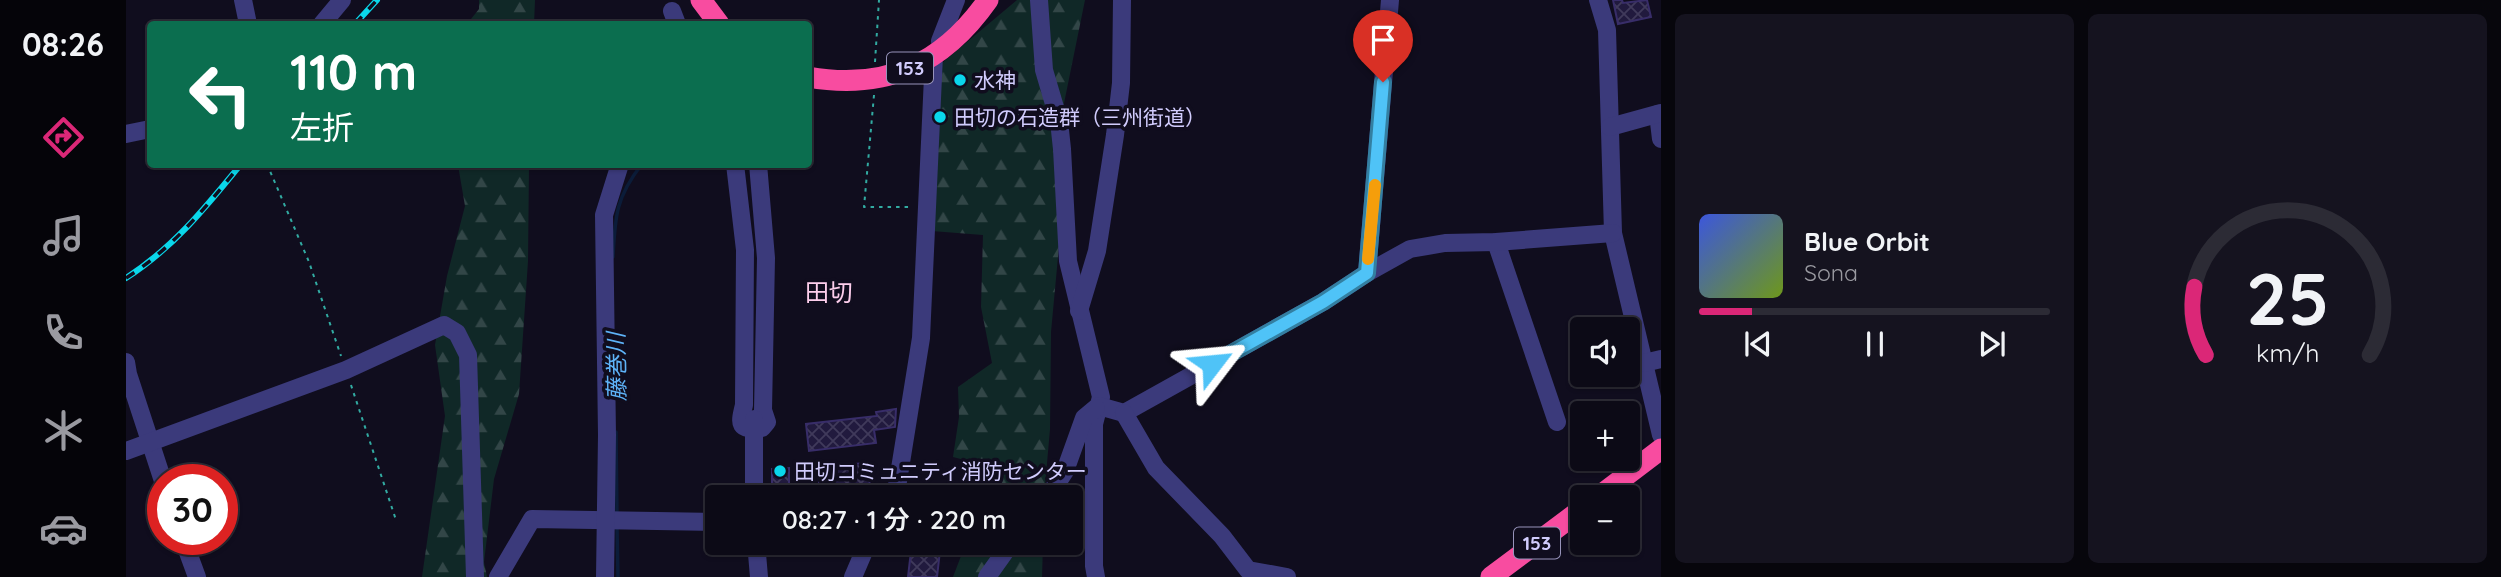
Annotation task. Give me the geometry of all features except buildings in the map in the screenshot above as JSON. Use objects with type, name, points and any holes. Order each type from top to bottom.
[{"type":"highway","points":[[701,0],[717,21]]},
{"type":"highway","name":"153","points":[[812,77],[850,82],[868,81],[901,72],[938,52],[965,29],[988,0]]},
{"type":"highway","points":[[1614,485],[1661,449]]},
{"type":"highway","name":"153","points":[[1491,577],[1570,518]]},
{"type":"street","points":[[243,0],[246,21]]},
{"type":"street","points":[[324,21],[342,0]]},
{"type":"street","points":[[897,485],[921,338],[926,207],[938,52],[956,0]]},
{"type":"street","points":[[1039,0],[1044,70],[1059,121],[1068,261],[1101,397],[1094,424],[1096,577]]},
{"type":"street","points":[[1079,312],[1097,251],[1115,135],[1121,83],[1122,0]]},
{"type":"street","points":[[1367,273],[1390,0]]},
{"type":"street","points":[[1598,0],[1607,30],[1613,233],[1652,361],[1661,435]]},
{"type":"street","points":[[1610,127],[1659,114],[1661,139]]},
{"type":"street","points":[[126,134],[147,130]]},
{"type":"street","points":[[605,577],[607,435],[604,215],[619,168]]},
{"type":"street","points":[[735,168],[745,250],[744,405],[739,418],[746,428],[754,429],[762,428],[767,422],[762,410],[766,258],[758,168]]},
{"type":"street","points":[[744,168],[754,274],[754,485]]},
{"type":"street","points":[[1124,413],[1323,302],[1410,249],[1445,243],[1613,233]]},
{"type":"street","points":[[1496,242],[1557,422]]},
{"type":"street","points":[[126,451],[346,370],[444,325],[457,333],[468,355],[475,577]]},
{"type":"street","points":[[126,362],[157,464]]},
{"type":"street","points":[[1099,406],[1124,413],[1156,468],[1223,536],[1248,570],[1287,577]]},
{"type":"street","points":[[1056,485],[1065,471],[1084,418],[1099,406]]},
{"type":"street","points":[[498,577],[532,519],[705,522]]},
{"type":"street","points":[[189,555],[197,577]]},
{"type":"street","points":[[757,555],[759,577]]},
{"type":"street","points":[[853,577],[862,555]]},
{"type":"street","points":[[987,577],[1003,555]]},
{"type":"path","points":[[874,69],[879,0]]},
{"type":"path","points":[[874,94],[864,207],[926,207]]},
{"type":"path","points":[[269,168],[309,262],[396,520]]},
{"type":"green space","points":[[479,0],[535,0],[534,21],[469,21],[479,9]]},
{"type":"green space","points":[[1017,0],[1085,0],[1060,123],[1059,246],[1051,332],[1050,429],[1045,485],[993,485],[1000,469],[953,457],[959,417],[958,387],[992,363],[981,307],[983,235],[932,231],[942,63]]},
{"type":"green space","points":[[459,168],[529,168],[528,261],[519,394],[494,479],[484,562],[487,577],[422,577],[445,416],[435,345],[447,276],[465,206]]},
{"type":"green space","points":[[961,555],[1043,555],[1042,577],[953,577]]},
{"type":"waterway","name":"藤巻川","points":[[613,257],[618,208],[639,168]]},
{"type":"waterway","name":"藤巻川","points":[[616,432],[617,516]]},
{"type":"waterway","name":"藤巻川","points":[[617,527],[618,577]]},
{"type":"railway","points":[[358,21],[377,0]]},
{"type":"railway","points":[[126,278],[174,240],[238,168]]},
{"type":"slow traffic","points":[[1368,259],[1375,185]]},
{"type":"place","name":"水神","points":[[960,80]]},
{"type":"place","name":"田切の石造群（三州街道）","points":[[940,117]]},
{"type":"place","name":"田切コミュニティ消防センター","points":[[780,471]]},
{"type":"district","name":"田切","points":[[829,292]]},
{"type":"route","points":[[1212,364],[1323,302],[1367,273],[1383,82]]}]
